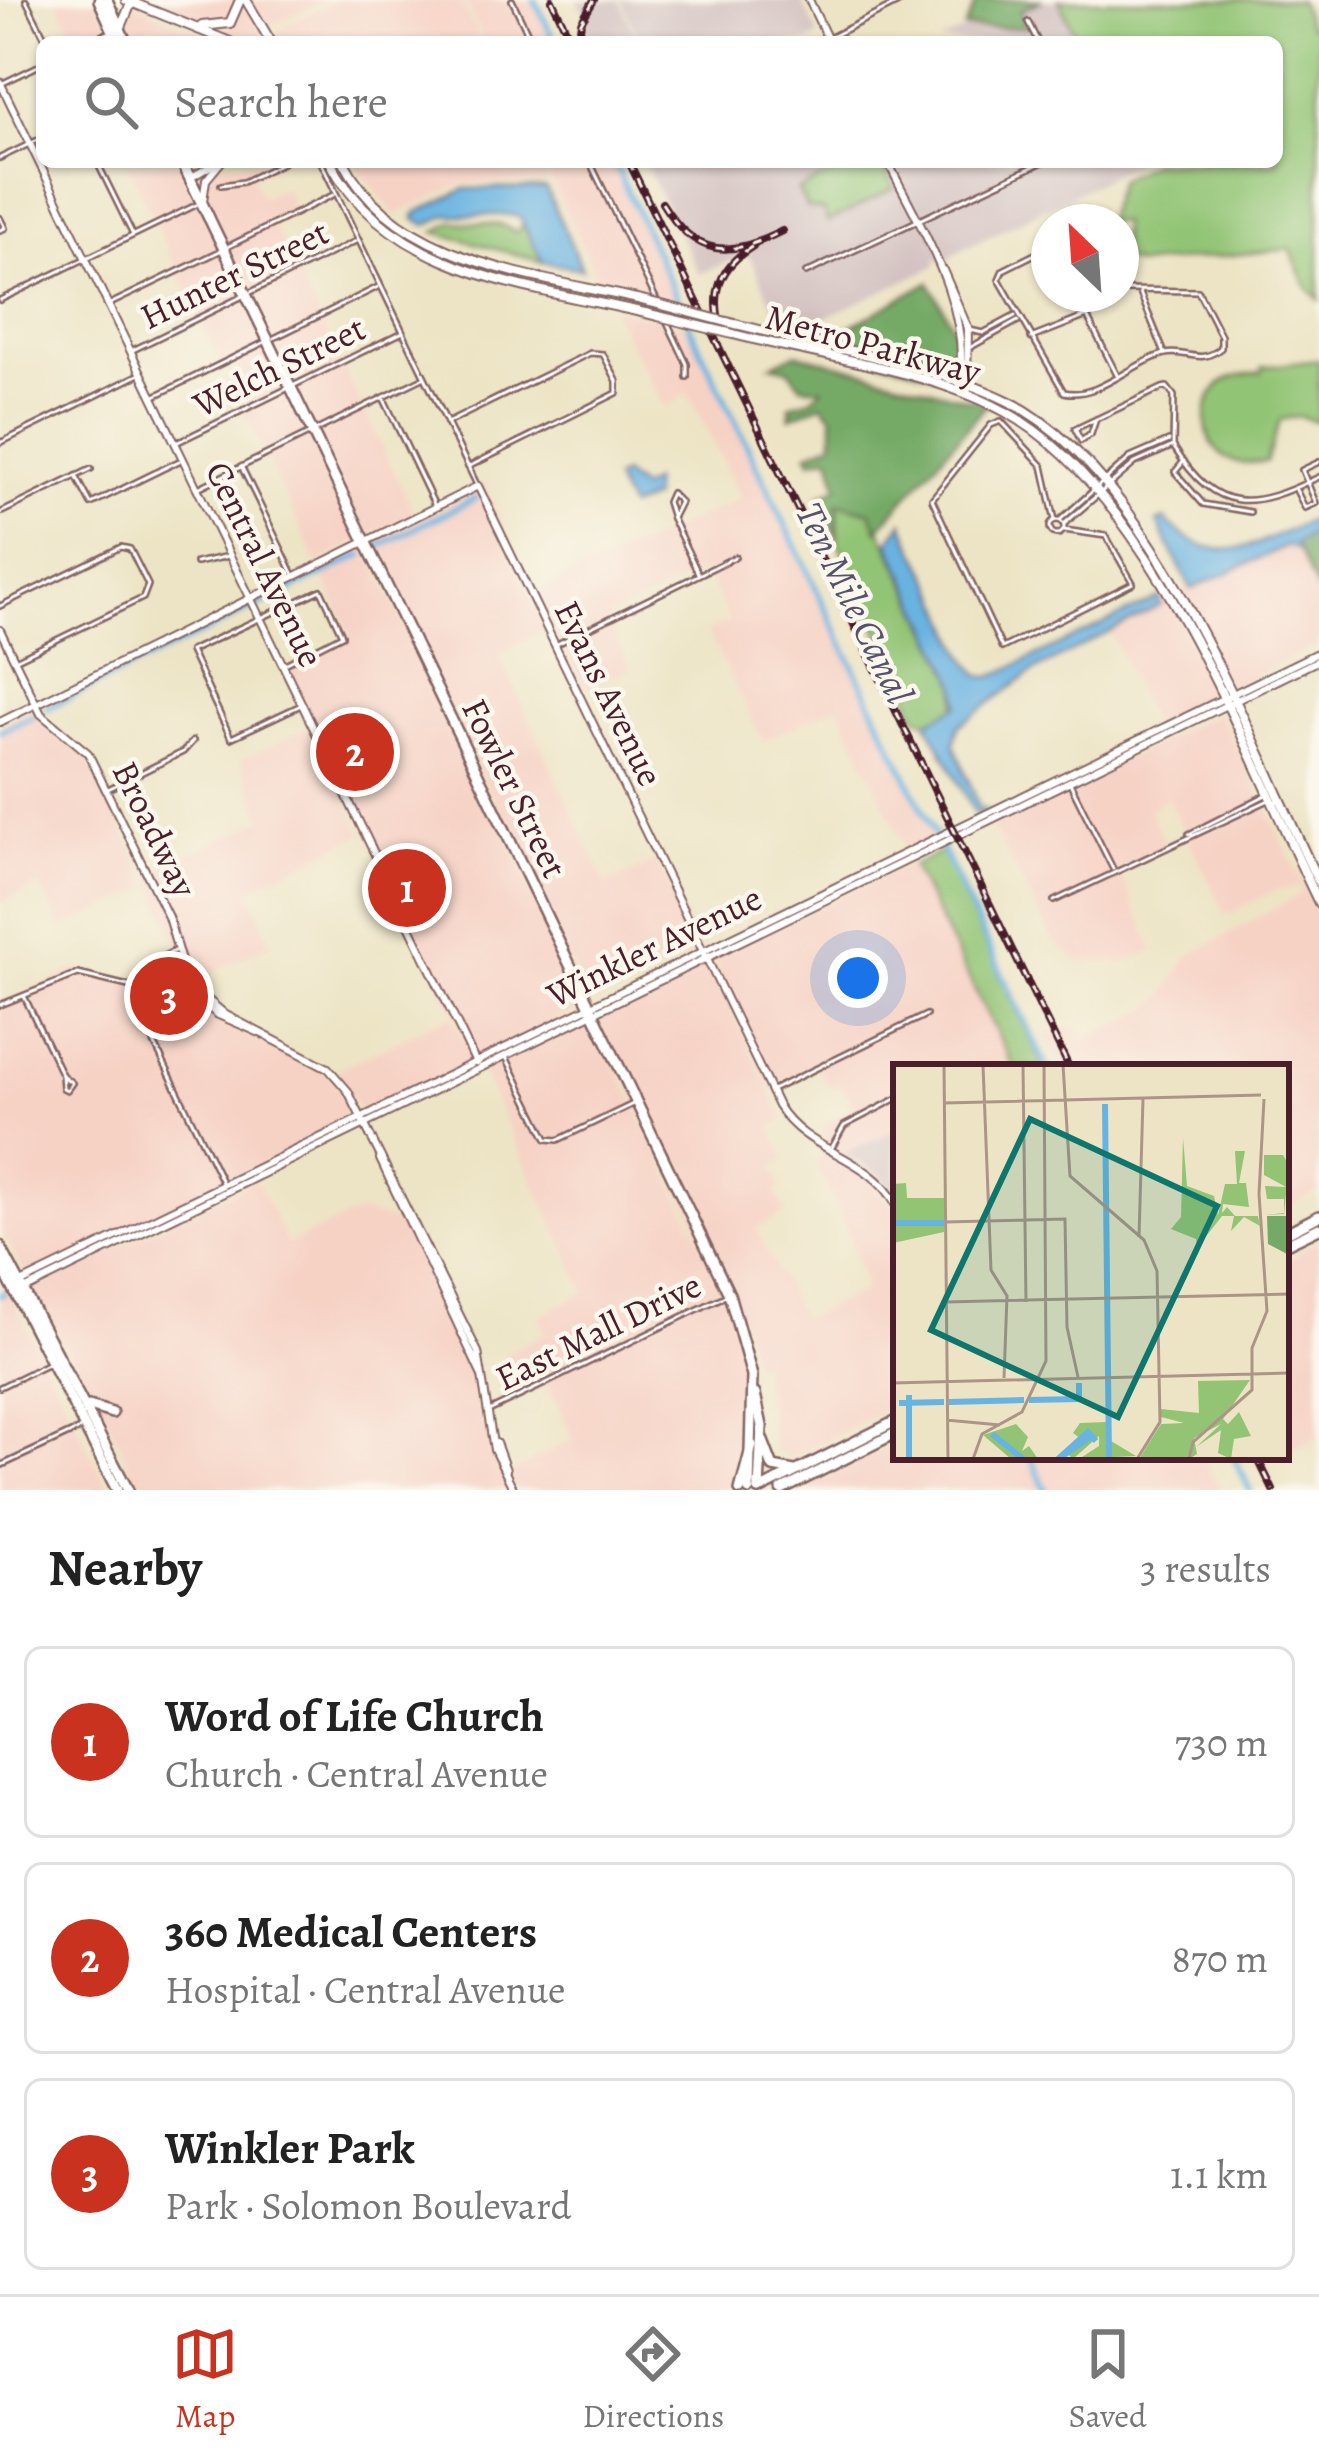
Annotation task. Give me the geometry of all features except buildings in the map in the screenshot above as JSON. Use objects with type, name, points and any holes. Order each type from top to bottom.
[{"type":"main road","points":[[103,0],[120,36]]},
{"type":"main road","points":[[117,30],[129,0],[216,36]]},
{"type":"main road","points":[[189,24],[226,25],[243,0]]},
{"type":"main road","points":[[243,0],[267,36]]},
{"type":"main road","name":"Fowler Street","points":[[184,168],[729,1294],[753,1389],[759,1490]]},
{"type":"main road","name":"Metro Parkway","points":[[329,168],[358,208],[416,250],[658,316],[962,388],[1034,430],[1095,493],[1152,566],[1319,883]]},
{"type":"main road","name":"Metro Parkway","points":[[348,168],[380,212],[428,244],[807,343],[962,388],[1038,419],[1105,485],[1171,575],[1319,903]]},
{"type":"main road","points":[[1289,1227],[1319,1214]]},
{"type":"main road","points":[[1289,1243],[1319,1228]]},
{"type":"main road","points":[[0,1246],[17,1289]]},
{"type":"main road","points":[[0,1263],[55,1360],[100,1422],[116,1490]]},
{"type":"main road","points":[[55,1360],[100,1422],[128,1490]]},
{"type":"main road","points":[[85,1403],[100,1422]]},
{"type":"main road","points":[[759,1490],[893,1423]]},
{"type":"main road","points":[[782,1490],[893,1434]]},
{"type":"main road","points":[[758,1443],[773,1467],[799,1471]]},
{"type":"main road","points":[[745,1490],[758,1443]]},
{"type":"street","points":[[26,0],[44,36]]},
{"type":"street","points":[[512,0],[529,36]]},
{"type":"street","points":[[809,0],[824,36]]},
{"type":"street","points":[[836,36],[904,0]]},
{"type":"street","points":[[1028,22],[1035,36]]},
{"type":"street","points":[[102,36],[117,30]]},
{"type":"street","points":[[0,83],[36,67]]},
{"type":"street","name":"Central Avenue","points":[[0,83],[36,156]]},
{"type":"street","points":[[0,158],[36,141]]},
{"type":"street","name":"Central Avenue","points":[[42,168],[474,1067]]},
{"type":"street","points":[[100,168],[133,235]]},
{"type":"street","points":[[189,179],[208,168]]},
{"type":"street","points":[[0,300],[200,202],[215,168]]},
{"type":"street","points":[[221,185],[243,182],[272,168]]},
{"type":"street","name":"Evans Avenue","points":[[327,168],[770,1090],[798,1132],[869,1171],[893,1200]]},
{"type":"street","points":[[593,168],[679,347],[687,377]]},
{"type":"street","points":[[891,168],[948,292],[961,340],[962,388]]},
{"type":"street","points":[[806,273],[1030,168]]},
{"type":"street","points":[[109,305],[336,194]]},
{"type":"street","points":[[0,218],[4,228],[0,230]]},
{"type":"street","name":"Hunter Street","points":[[131,350],[359,240]]},
{"type":"street","points":[[934,257],[968,328],[971,347],[962,388]]},
{"type":"street","points":[[1031,257],[999,274],[1018,318],[1064,392],[1078,394],[1165,354],[1202,359],[1219,351],[1222,339],[1198,291],[1140,292],[1165,354]]},
{"type":"street","points":[[153,396],[381,286]]},
{"type":"street","points":[[948,292],[960,303]]},
{"type":"street","points":[[1030,338],[1087,316],[1118,376]]},
{"type":"street","points":[[971,347],[1018,318]]},
{"type":"street","points":[[968,328],[984,336]]},
{"type":"street","name":"Welch Street","points":[[176,442],[403,332]]},
{"type":"street","points":[[447,423],[598,352],[616,377],[617,393],[468,467]]},
{"type":"street","name":"Hunter Street","points":[[0,443],[142,373]]},
{"type":"street","points":[[198,487],[424,377]]},
{"type":"street","points":[[1096,419],[1170,387],[1172,443],[1212,493],[1262,502],[1319,477]]},
{"type":"street","points":[[383,398],[436,506]]},
{"type":"street","points":[[1001,421],[1043,466],[1061,524],[1106,536],[1133,583],[1002,647],[932,499],[991,425],[1001,421]]},
{"type":"street","points":[[1061,524],[1105,485],[1172,443]]},
{"type":"street","points":[[76,476],[91,505],[184,459]]},
{"type":"street","points":[[1184,461],[1175,472],[1203,504],[1250,512]]},
{"type":"street","points":[[1295,488],[1305,508],[1317,501],[1302,470],[1319,461]]},
{"type":"street","points":[[241,466],[295,577]]},
{"type":"street","points":[[0,513],[91,469]]},
{"type":"street","points":[[0,722],[478,486]]},
{"type":"street","points":[[672,518],[699,575]]},
{"type":"street","points":[[0,606],[121,547],[130,549],[148,585],[143,598],[15,660]]},
{"type":"street","points":[[196,563],[231,555]]},
{"type":"street","points":[[556,644],[735,557]]},
{"type":"street","points":[[284,665],[342,635],[324,594],[314,590],[259,614],[192,649],[190,657],[231,738],[303,704]]},
{"type":"street","name":"Broadway","points":[[0,630],[49,723],[86,749],[169,917],[176,951],[156,958],[145,990]]},
{"type":"street","name":"Winkler Avenue","points":[[17,1289],[1319,656]]},
{"type":"street","name":"Winkler Avenue","points":[[948,838],[1009,813],[1227,701]]},
{"type":"street","points":[[106,789],[183,752],[193,741]]},
{"type":"street","points":[[1098,760],[1070,783],[1114,871]]},
{"type":"street","points":[[1009,813],[1023,797]]},
{"type":"street","points":[[1054,901],[1268,797]]},
{"type":"street","points":[[176,951],[187,982],[213,1007],[328,1068],[363,1121],[483,1377],[492,1432],[514,1490]]},
{"type":"street","points":[[0,1005],[56,978],[84,974],[145,990],[144,1022],[225,1188]]},
{"type":"street","points":[[24,994],[62,1075]]},
{"type":"street","name":"Winkler Avenue","points":[[474,1067],[505,1056],[591,1010]]},
{"type":"street","points":[[770,1090],[926,1015]]},
{"type":"street","points":[[505,1056],[547,1139],[558,1140],[636,1102]]},
{"type":"street","points":[[830,1152],[844,1126],[893,1101]]},
{"type":"street","name":"Winkler Avenue","points":[[17,1289],[125,1232],[225,1188]]},
{"type":"street","points":[[94,1255],[125,1232]]},
{"type":"street","name":"East Mall Drive","points":[[489,1411],[729,1294]]},
{"type":"street","points":[[0,1388],[55,1360]]},
{"type":"street","points":[[0,1466],[100,1422]]},
{"type":"shaded area","points":[[57,0],[96,0],[113,36],[74,36]]},
{"type":"shaded area","points":[[137,0],[238,0],[228,21],[211,25]]},
{"type":"shaded area","points":[[243,0],[264,36],[222,36],[209,30],[235,22]]},
{"type":"shaded area","points":[[249,0],[325,0],[265,29]]},
{"type":"shaded area","points":[[338,0],[461,0],[478,36],[276,36],[273,32]]},
{"type":"shaded area","points":[[464,0],[532,0],[550,36],[481,36]]},
{"type":"shaded area","points":[[619,0],[637,36],[585,36],[588,19],[577,1]]},
{"type":"shaded area","points":[[621,0],[801,0],[819,36],[639,36]]},
{"type":"shaded area","points":[[1037,0],[1059,0],[1076,36],[952,36]]},
{"type":"shaded area","points":[[133,4],[210,36],[126,36],[123,29]]},
{"type":"shaded area","points":[[129,168],[181,168],[362,539],[317,563],[243,409],[255,402],[233,357],[221,362]]},
{"type":"shaded area","points":[[188,168],[273,168],[252,178],[261,198],[284,188],[296,213],[273,225],[415,514],[366,537]]},
{"type":"shaded area","points":[[358,168],[542,168],[549,183],[461,184],[395,215]]},
{"type":"shaded area","points":[[545,168],[613,168],[681,307],[602,287]]},
{"type":"shaded area","points":[[647,168],[1126,168],[1054,204],[1031,204],[1031,216],[950,256],[951,260],[942,264],[936,257],[936,266],[788,335],[748,254],[699,274]]},
{"type":"shaded area","points":[[611,307],[690,326],[933,839],[907,852],[839,706],[763,741],[707,632],[729,621],[705,570],[607,618],[630,668],[583,689],[479,484],[484,482],[535,593],[741,499],[688,393],[664,408]]},
{"type":"shaded area","points":[[477,489],[546,629],[499,654],[606,884],[657,861],[701,950],[591,1003],[368,541]]},
{"type":"shaded area","points":[[365,543],[587,1005],[476,1059],[288,669],[351,636],[319,567]]},
{"type":"shaded area","points":[[1289,545],[1296,549],[1319,593],[1319,644],[1227,689],[1178,590],[1208,585]]},
{"type":"shaded area","points":[[1166,595],[1216,695],[1154,730],[1111,634],[1160,606],[1159,598]]},
{"type":"shaded area","points":[[35,708],[49,726],[84,750],[151,887],[61,928],[40,884],[0,903],[0,725]]},
{"type":"shaded area","points":[[1219,712],[1319,917],[1319,1191],[1289,1206],[1289,1064],[1059,1064],[1046,1036],[1068,1027],[1078,1030],[1081,1040],[1088,1039],[1142,1013],[1163,997],[1188,957],[1301,894],[1300,887],[1276,890],[1226,915],[1167,797],[1149,810],[1166,846],[1118,870],[1155,951],[1125,962],[1079,961],[1055,943],[991,825]]},
{"type":"shaded area","points":[[311,727],[363,834],[249,889],[271,943],[192,983],[150,873],[264,819],[241,760]]},
{"type":"shaded area","points":[[911,863],[1012,1064],[893,1064],[893,1131],[844,1154],[882,1175],[893,1196],[870,1169],[824,1147],[824,1123],[853,1110],[842,1084],[829,1088],[817,1066],[772,1085],[775,1094],[710,959]]},
{"type":"shaded area","points":[[706,961],[785,1120],[771,1128],[787,1159],[774,1167],[781,1187],[775,1191],[787,1213],[756,1228],[802,1319],[865,1290],[847,1228],[816,1165],[822,1151],[858,1167],[893,1206],[893,1407],[789,1459],[773,1447],[762,1362],[753,1363],[737,1308],[596,1014]]},
{"type":"shaded area","points":[[76,969],[143,987],[140,1016],[152,1041],[211,1013],[326,1070],[358,1117],[26,1278],[0,1229],[0,1004]]},
{"type":"shaded area","points":[[451,1015],[473,1061],[362,1115],[335,1071]]},
{"type":"shaded area","points":[[592,1016],[721,1282],[748,1364],[743,1366],[746,1456],[737,1490],[516,1490],[509,1474],[573,1439],[548,1384],[523,1397],[503,1355],[546,1333],[539,1316],[586,1292],[481,1070]]},
{"type":"shaded area","points":[[893,1131],[893,1190],[882,1175],[842,1154]]},
{"type":"shaded area","points":[[256,1180],[288,1244],[359,1212],[407,1225],[481,1379],[492,1450],[511,1490],[140,1490],[106,1416],[32,1289]]},
{"type":"shaded area","points":[[1319,1239],[1319,1438],[1289,1451],[1289,1260]]},
{"type":"shaded area","points":[[0,1276],[78,1427],[109,1490],[0,1490]]},
{"type":"shaded area","points":[[893,1444],[893,1460],[1205,1460],[1220,1490],[802,1490]]},
{"type":"green space","points":[[977,0],[1043,0],[1021,10],[1028,27],[965,28]]},
{"type":"green space","points":[[1059,0],[1299,0],[1309,26],[1319,28],[1319,300],[1306,286],[1290,249],[1139,265],[1139,204],[1111,204],[1118,180],[1141,168],[1283,168],[1283,36],[1076,36]]},
{"type":"green space","points":[[845,168],[885,168],[894,188],[828,222],[823,210],[807,208],[798,190]]},
{"type":"green space","points":[[453,222],[502,225],[516,232],[523,225],[543,262],[435,232]]},
{"type":"green space","points":[[929,282],[957,334],[957,380],[820,344]]},
{"type":"green space","points":[[796,353],[987,404],[878,530],[871,512],[838,503],[837,538],[819,497],[838,487],[830,456],[811,460],[808,453],[833,442],[833,416],[822,404],[790,417],[790,405],[812,399],[822,388],[801,386],[789,369],[771,365]]},
{"type":"green space","points":[[1319,360],[1319,422],[1298,416],[1280,420],[1266,462],[1236,462],[1223,456],[1208,434],[1206,421],[1212,394],[1221,384],[1262,372],[1262,367]]},
{"type":"green space","points":[[838,503],[872,512],[957,685],[956,707],[928,721],[917,716],[838,542]]},
{"type":"green space","points":[[1319,529],[1319,593],[1295,544]]},
{"type":"green space","points":[[942,852],[1043,1064],[1012,1064],[912,866]]},
{"type":"green space","points":[[176,951],[189,988],[211,1011],[152,1040],[144,1018],[145,989],[156,958]]},
{"type":"water","points":[[546,188],[582,269],[543,262],[521,219],[513,215],[448,215],[426,225],[415,219],[416,213],[465,189]]},
{"type":"water","points":[[623,475],[641,489],[652,482],[653,498],[629,508],[614,480]]},
{"type":"water","points":[[1164,519],[1201,545],[1218,549],[1253,545],[1310,520],[1319,529],[1295,544],[1297,550],[1288,546],[1191,589],[1157,522]]},
{"type":"water","points":[[903,522],[961,648],[980,676],[991,677],[1159,598],[1161,605],[1034,671],[958,726],[954,744],[980,809],[986,810],[976,815],[927,722],[959,705],[957,685],[889,542]]},
{"type":"waterway","name":"Ten Mile Canal","points":[[535,0],[552,36]]},
{"type":"waterway","name":"Ten Mile Canal","points":[[617,168],[683,311]]},
{"type":"waterway","name":"Ten Mile Canal","points":[[688,323],[1046,1064]]},
{"type":"waterway","points":[[379,546],[476,498]]},
{"type":"waterway","points":[[47,708],[362,555]]},
{"type":"waterway","points":[[0,731],[33,716]]},
{"type":"waterway","points":[[0,1295],[4,1293]]},
{"type":"waterway","points":[[1032,1460],[1046,1490]]},
{"type":"waterway","name":"Ten Mile Canal","points":[[1235,1460],[1250,1490]]},
{"type":"railway","points":[[552,0],[569,36]]},
{"type":"railway","points":[[579,36],[594,0]]},
{"type":"railway","points":[[632,168],[1068,1064]]},
{"type":"railway","points":[[662,203],[688,234],[715,248],[746,246],[782,231]]},
{"type":"railway","points":[[722,332],[717,305],[720,283],[732,263],[753,246]]},
{"type":"railway","points":[[1258,1460],[1273,1490]]},
{"type":"place","name":"360 Medical Centers","points":[[355,752]]},
{"type":"place","name":"Word of Life Church","points":[[407,888]]},
{"type":"place","name":"Winkler Park","points":[[169,996]]}]
